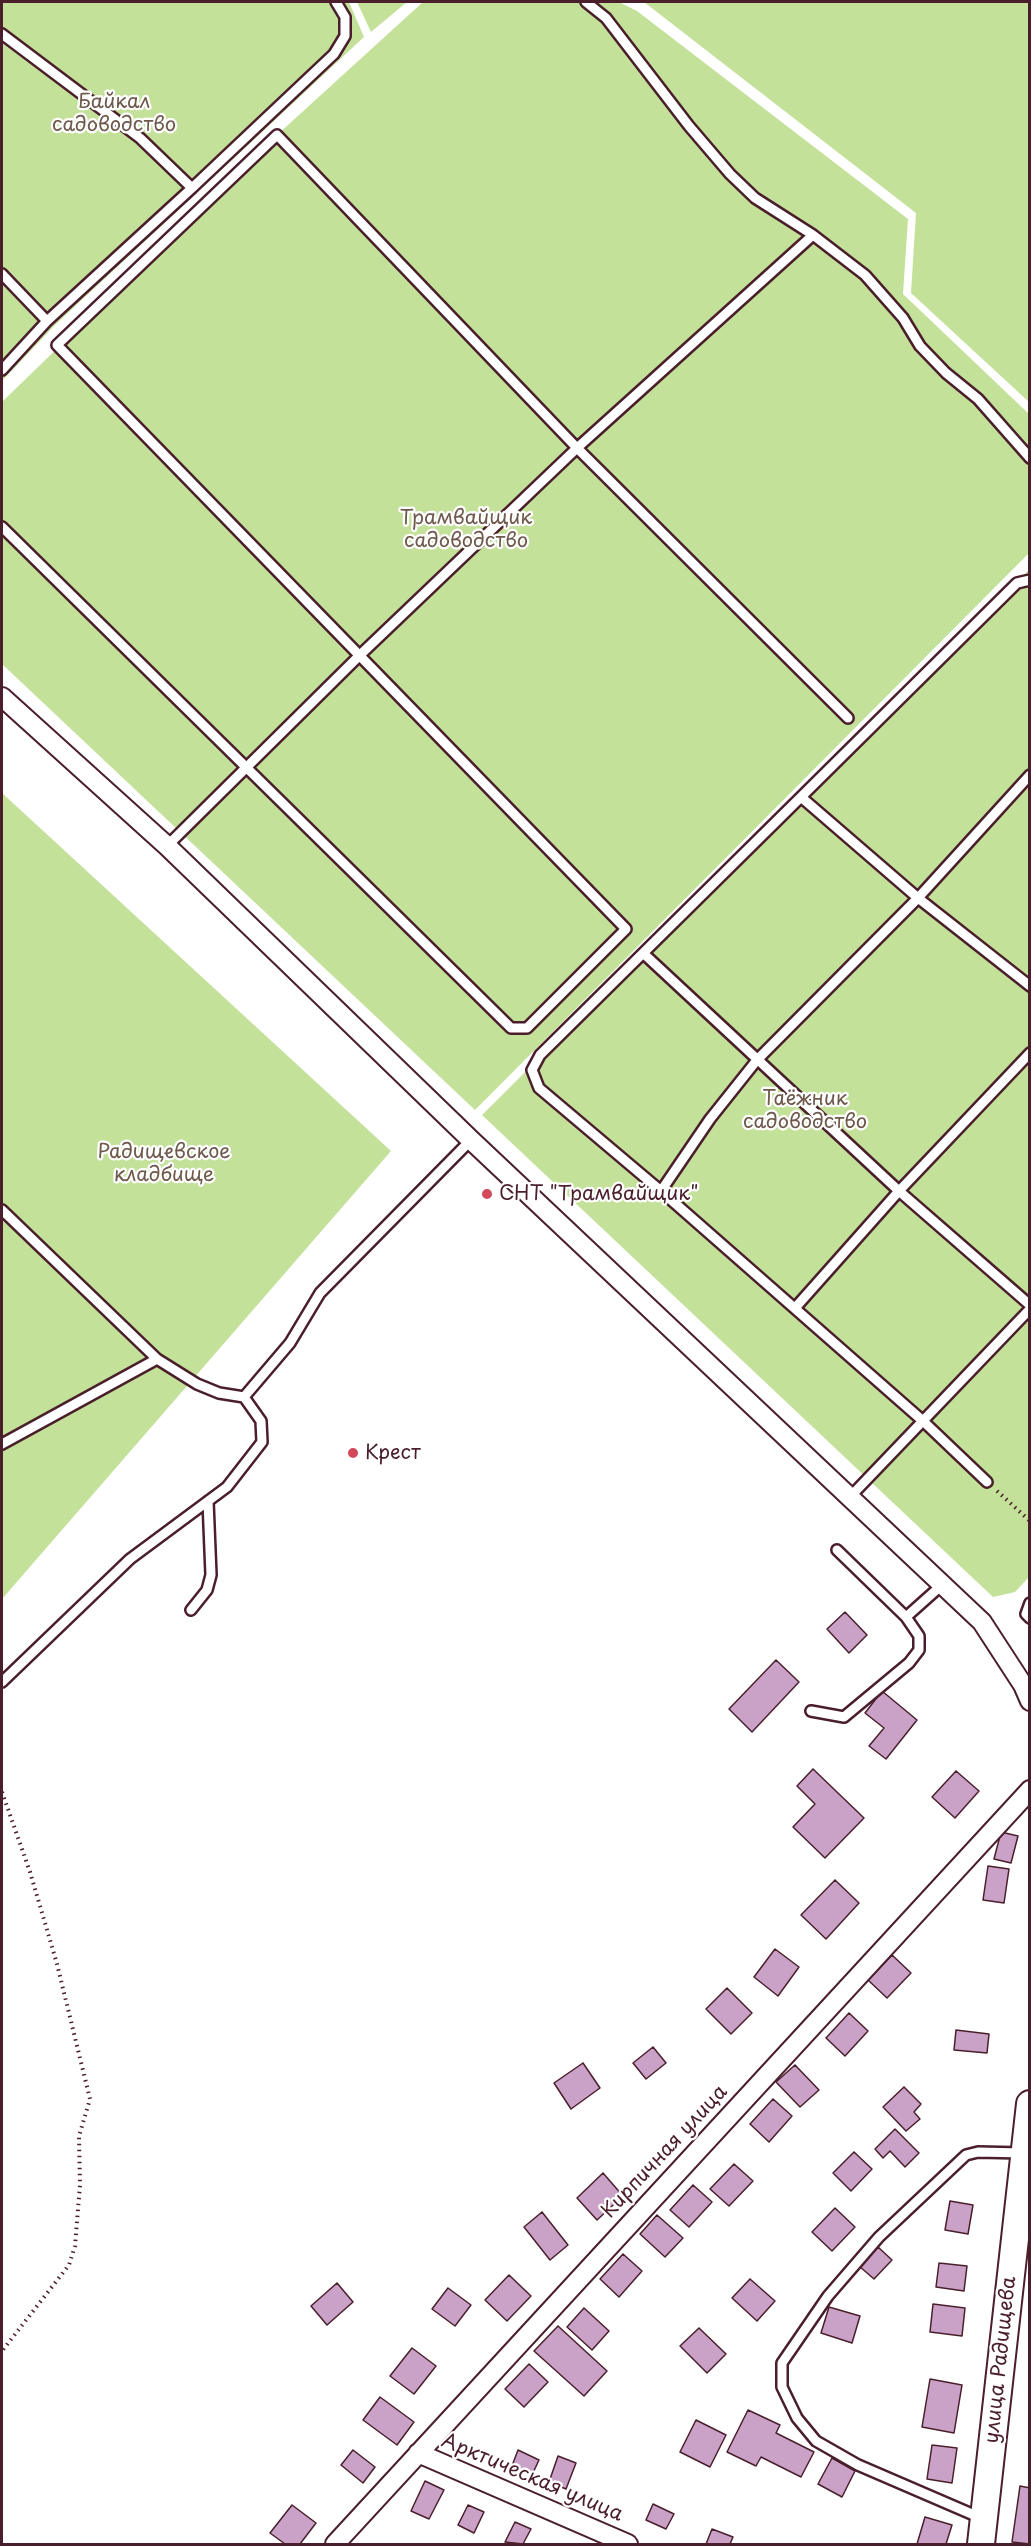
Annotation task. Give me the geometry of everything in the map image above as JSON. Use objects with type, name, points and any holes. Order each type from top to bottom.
[{"type":"street","points":[[2,697],[166,846],[471,1140],[982,1622],[1023,1685],[1029,1701]]},
{"type":"street","name":"Кирпичная улица","points":[[335,2544],[1029,1790]]},
{"type":"street","name":"улица Радищева","points":[[981,2544],[1022,2240],[1024,2153],[1029,2104]]},
{"type":"street","name":"Арктическая улица","points":[[417,2453],[628,2544]]},
{"type":"lane","points":[[2,369],[47,321],[333,54],[345,36],[345,17],[336,2]]},
{"type":"lane","points":[[586,2],[606,18],[689,126],[730,174],[755,198],[813,235],[865,275],[903,318],[920,346],[978,399],[1029,458]]},
{"type":"lane","points":[[2,34],[140,138],[192,188]]},
{"type":"lane","points":[[2,527],[511,1028],[527,1028],[626,928],[57,345],[277,135],[578,448],[848,718]]},
{"type":"lane","points":[[166,846],[360,655],[578,448],[813,235]]},
{"type":"lane","points":[[2,274],[47,321]]},
{"type":"lane","points":[[987,1482],[923,1421],[795,1308],[539,1088],[532,1070],[540,1055],[1017,582],[1029,580]]},
{"type":"lane","points":[[661,1191],[710,1119],[757,1060],[918,898],[1029,775]]},
{"type":"lane","points":[[801,797],[918,898],[1029,986]]},
{"type":"lane","points":[[643,953],[899,1191],[1029,1307],[850,1497]]},
{"type":"lane","points":[[795,1308],[899,1191],[1029,1053]]},
{"type":"lane","points":[[244,1397],[290,1343],[320,1293],[471,1140]]},
{"type":"lane","points":[[2,1210],[157,1359],[197,1384],[244,1397],[261,1421],[262,1442],[227,1487],[130,1559],[2,1682]]},
{"type":"lane","points":[[2,1444],[157,1359]]},
{"type":"lane","points":[[191,1610],[207,1590],[211,1575],[208,1501]]},
{"type":"lane","points":[[811,1710],[844,1717],[909,1663],[919,1650],[919,1636],[906,1617],[837,1550]]},
{"type":"lane","points":[[906,1617],[943,1584]]},
{"type":"lane","points":[[1029,1603],[1026,1614],[1029,1618]]},
{"type":"lane","points":[[984,2519],[858,2465],[816,2441],[797,2418],[782,2387],[782,2363],[828,2296],[879,2237],[966,2155],[978,2152],[1024,2153]]},
{"type":"path","points":[[987,1482],[1029,1521]]},
{"type":"path","points":[[2,1792],[44,1918],[90,2099],[79,2136],[80,2185],[75,2246],[69,2265],[2,2351]]},
{"type":"green space","name":"Байкал садоводство","points":[[2,2],[349,2],[364,37],[56,324],[2,381]]},
{"type":"green space","points":[[357,2],[407,2],[371,32]]},
{"type":"green space","name":"Трамвайщик садоводство","points":[[423,2],[619,2],[637,11],[908,219],[903,294],[1029,414],[1029,553],[475,1110],[2,664],[2,402],[277,135]]},
{"type":"green space","points":[[644,2],[1029,2],[1029,402],[911,293],[916,213]]},
{"type":"green space","name":"Таёжник садоводство","points":[[1029,570],[1030,1576],[1015,1592],[993,1597],[482,1115]]},
{"type":"green space","name":"Радищевское кладбище","points":[[2,793],[391,1151],[2,1599]]},
{"type":"building","points":[[845,1612],[867,1635],[849,1653],[827,1629]]},
{"type":"building","points":[[776,1660],[799,1682],[752,1732],[729,1709]]},
{"type":"building","points":[[882,1691],[917,1720],[886,1759],[869,1746],[884,1728],[865,1713]]},
{"type":"building","points":[[813,1769],[864,1818],[825,1858],[793,1827],[815,1804],[797,1786]]},
{"type":"building","points":[[956,1771],[979,1791],[955,1818],[932,1797]]},
{"type":"building","points":[[1001,1832],[1018,1836],[1011,1863],[994,1859]]},
{"type":"building","points":[[988,1866],[1009,1869],[1004,1903],[983,1900]]},
{"type":"building","points":[[835,1880],[859,1903],[826,1939],[801,1915]]},
{"type":"building","points":[[775,1949],[799,1967],[778,1996],[754,1977]]},
{"type":"building","points":[[892,1955],[911,1973],[887,1998],[868,1980]]},
{"type":"building","points":[[727,1988],[752,2013],[731,2034],[706,2009]]},
{"type":"building","points":[[849,2013],[868,2031],[845,2056],[826,2038]]},
{"type":"building","points":[[956,2030],[989,2034],[987,2053],[954,2050]]},
{"type":"building","points":[[653,2047],[666,2063],[646,2079],[633,2063]]},
{"type":"building","points":[[583,2063],[600,2088],[571,2109],[554,2083]]},
{"type":"building","points":[[795,2065],[819,2090],[800,2107],[776,2082]]},
{"type":"building","points":[[904,2087],[921,2104],[914,2112],[920,2119],[906,2131],[883,2107]]},
{"type":"building","points":[[773,2099],[792,2116],[769,2142],[750,2124]]},
{"type":"building","points":[[895,2129],[919,2153],[905,2167],[890,2151],[883,2158],[875,2149]]},
{"type":"building","points":[[854,2152],[872,2169],[851,2191],[833,2173]]},
{"type":"building","points":[[734,2164],[753,2181],[729,2206],[710,2189]]},
{"type":"building","points":[[603,2173],[623,2196],[597,2220],[577,2198]]},
{"type":"building","points":[[693,2185],[712,2202],[689,2227],[670,2210]]},
{"type":"building","points":[[950,2201],[973,2205],[968,2234],[945,2230]]},
{"type":"building","points":[[835,2208],[855,2227],[832,2251],[812,2232]]},
{"type":"building","points":[[542,2212],[568,2245],[550,2260],[524,2227]]},
{"type":"building","points":[[657,2215],[683,2238],[665,2257],[640,2234]]},
{"type":"building","points":[[878,2247],[892,2260],[874,2279],[859,2266]]},
{"type":"building","points":[[623,2254],[642,2271],[619,2297],[600,2279]]},
{"type":"building","points":[[939,2263],[967,2266],[964,2291],[936,2287]]},
{"type":"building","points":[[509,2275],[531,2296],[507,2321],[485,2300]]},
{"type":"building","points":[[750,2279],[775,2301],[757,2321],[732,2298]]},
{"type":"building","points":[[337,2283],[353,2302],[327,2325],[311,2306]]},
{"type":"building","points":[[448,2288],[471,2305],[455,2326],[432,2309]]},
{"type":"building","points":[[933,2304],[965,2308],[962,2336],[930,2332]]},
{"type":"building","points":[[829,2307],[860,2316],[852,2343],[821,2333]]},
{"type":"building","points":[[584,2308],[609,2331],[592,2350],[567,2327]]},
{"type":"building","points":[[558,2326],[607,2371],[584,2396],[534,2351]]},
{"type":"building","points":[[699,2328],[726,2354],[707,2373],[680,2346]]},
{"type":"building","points":[[412,2348],[436,2366],[414,2394],[390,2376]]},
{"type":"building","points":[[529,2364],[548,2382],[524,2407],[505,2389]]},
{"type":"building","points":[[930,2379],[962,2385],[954,2433],[922,2427]]},
{"type":"building","points":[[380,2397],[414,2422],[397,2445],[363,2420]]},
{"type":"building","points":[[748,2410],[780,2425],[776,2433],[814,2452],[801,2477],[761,2457],[756,2466],[727,2452]]},
{"type":"building","points":[[696,2420],[726,2435],[710,2467],[680,2452]]},
{"type":"building","points":[[932,2445],[957,2448],[952,2483],[927,2479]]},
{"type":"building","points":[[353,2450],[375,2467],[363,2483],[341,2465]]},
{"type":"building","points":[[518,2450],[539,2460],[532,2475],[512,2466]]},
{"type":"building","points":[[558,2456],[576,2463],[566,2489],[549,2482]]},
{"type":"building","points":[[832,2458],[855,2471],[842,2497],[818,2484]]},
{"type":"building","points":[[425,2481],[444,2490],[429,2519],[411,2511]]},
{"type":"building","points":[[1020,2486],[1030,2488],[1030,2544],[1012,2542]]},
{"type":"building","points":[[653,2504],[674,2514],[666,2529],[646,2520]]},
{"type":"building","points":[[292,2505],[316,2523],[300,2544],[285,2544],[270,2533]]},
{"type":"building","points":[[468,2505],[484,2512],[474,2533],[458,2525]]},
{"type":"building","points":[[925,2517],[952,2525],[946,2544],[917,2544]]},
{"type":"building","points":[[515,2522],[531,2529],[523,2544],[505,2542]]},
{"type":"building","points":[[712,2529],[733,2537],[730,2544],[706,2544]]},
{"type":"place","name":"СНТ \"Трамвайщик\"","points":[[487,1194]]},
{"type":"place","name":"Крест","points":[[353,1453]]}]
